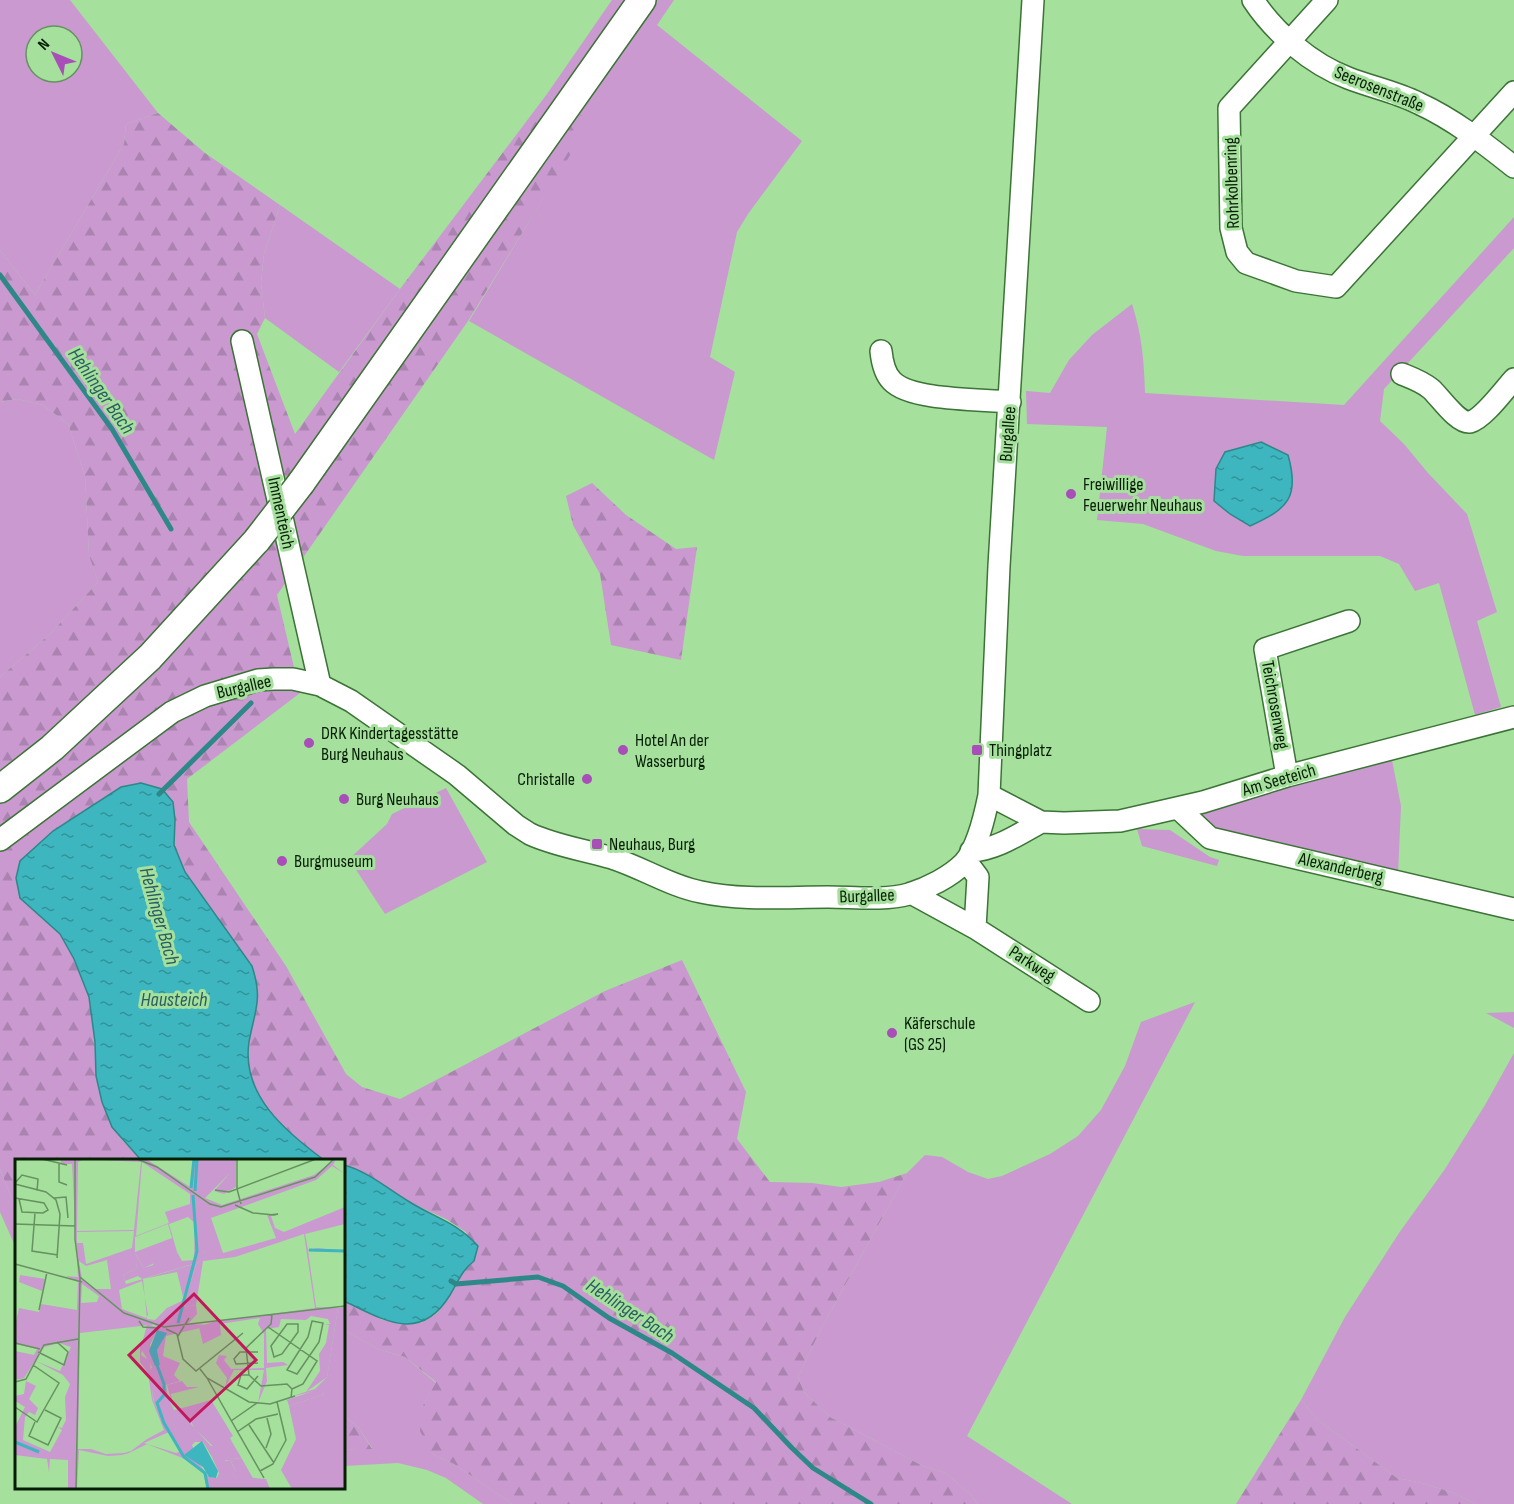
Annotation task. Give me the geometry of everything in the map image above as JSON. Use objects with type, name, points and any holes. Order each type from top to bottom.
[{"type":"street","points":[[0,789],[52,748],[150,657],[257,540],[302,483],[642,0]]},
{"type":"street","name":"Burgallee","points":[[0,840],[172,712],[205,696],[258,680],[294,679],[320,685],[351,701],[457,775],[516,825],[530,834],[621,861],[648,871],[676,886],[737,897],[880,898],[911,893],[953,872],[968,856],[982,826],[989,795],[994,665],[1033,0]]},
{"type":"street","name":"Seerosenstraße","points":[[1253,0],[1263,14],[1315,62],[1346,78],[1418,102],[1475,136],[1514,167]]},
{"type":"street","points":[[1290,41],[1327,0]]},
{"type":"street","name":"Rohrkolbenring","points":[[1290,41],[1229,108],[1231,228],[1237,252],[1246,263],[1296,281],[1336,287],[1475,136]]},
{"type":"street","points":[[1475,136],[1514,92]]},
{"type":"street","name":"Immenteich","points":[[242,340],[320,685]]},
{"type":"street","points":[[881,351],[882,362],[892,381],[910,392],[1010,402]]},
{"type":"street","points":[[1402,374],[1429,387],[1464,421],[1470,422],[1479,417],[1514,379]]},
{"type":"street","name":"Teichrosenweg","points":[[1287,776],[1265,649],[1349,621]]},
{"type":"street","name":"Am Seeteich","points":[[989,795],[1041,822],[1120,821],[1178,808],[1287,776],[1514,717]]},
{"type":"street","name":"Alexanderberg","points":[[1178,808],[1210,838],[1514,909]]},
{"type":"street","name":"Am Seeteich","points":[[968,856],[1041,822]]},
{"type":"street","points":[[968,856],[978,877],[975,928]]},
{"type":"street","name":"Parkweg","points":[[911,893],[975,928],[1089,1001]]},
{"type":"green space","points":[[0,0],[70,0],[158,113],[126,124],[124,144],[35,295],[0,250]]},
{"type":"green space","points":[[612,0],[674,0],[657,25],[802,141],[737,232],[710,357],[735,372],[714,460],[469,321],[590,121],[547,94]]},
{"type":"green space","points":[[547,94],[591,121],[468,321],[277,595],[300,693],[187,779],[189,822],[286,966],[346,1074],[362,1087],[400,1099],[605,991],[682,960],[746,1092],[737,1139],[770,1182],[812,1183],[841,1187],[879,1182],[907,1173],[821,1329],[798,1377],[804,1392],[830,1417],[923,1466],[946,1473],[971,1495],[977,1504],[512,1504],[454,1464],[432,1454],[420,1431],[422,1407],[436,1382],[405,1357],[378,1349],[345,1331],[345,1301],[383,1320],[421,1323],[437,1313],[464,1269],[474,1261],[466,1232],[345,1166],[345,1159],[321,1159],[292,1135],[265,1105],[253,1082],[248,1057],[257,1005],[255,978],[251,966],[185,872],[174,845],[173,802],[162,789],[141,783],[39,916],[60,934],[74,959],[89,996],[95,1042],[96,1076],[102,1103],[122,1140],[140,1159],[15,1159],[15,1206],[0,1169],[0,677],[51,633],[98,582],[89,555],[85,476],[68,424],[43,405],[17,399],[0,402],[0,250],[35,295],[124,144],[126,124],[158,113],[205,153],[280,205],[264,254],[261,283],[265,318],[257,334],[295,434],[400,289]]},
{"type":"green space","points":[[280,205],[400,289],[339,372],[265,318],[261,283],[264,254]]},
{"type":"green space","points":[[1514,217],[1514,248],[1384,389],[1380,421],[1404,444],[1467,514],[1497,612],[1477,621],[1501,707],[1475,715],[1439,583],[1415,591],[1399,564],[1380,556],[1243,556],[1216,551],[1143,524],[1097,520],[1107,427],[1027,424],[1026,391],[1050,393],[1069,360],[1092,335],[1132,304],[1142,348],[1145,393],[1344,405]]},
{"type":"green space","points":[[17,399],[43,405],[68,424],[85,476],[89,554],[98,582],[51,633],[0,677],[0,402]]},
{"type":"green space","points":[[592,483],[626,515],[676,549],[697,547],[681,660],[611,645],[600,574],[573,525],[566,496]]},
{"type":"green space","points":[[1392,760],[1401,806],[1398,874],[1206,828],[1199,812],[1221,804]]},
{"type":"green space","points":[[446,788],[487,862],[385,914],[349,859],[387,824],[392,814]]},
{"type":"green space","points":[[1137,829],[1170,830],[1210,857],[1219,860],[1217,866],[1142,846]]},
{"type":"green space","points":[[1195,1002],[967,1436],[1072,1504],[977,1504],[971,1495],[946,1473],[923,1466],[830,1417],[804,1392],[798,1377],[821,1329],[907,1173],[925,1155],[942,1157],[968,1172],[988,1179],[1002,1176],[1050,1154],[1078,1136],[1101,1110],[1125,1066],[1141,1022]]},
{"type":"green space","points":[[1514,1012],[1514,1028],[1486,1013]]},
{"type":"green space","points":[[1514,1053],[1514,1504],[1476,1504],[1454,1493],[1397,1478],[1318,1420],[1301,1400],[1345,1317],[1399,1233],[1445,1169]]},
{"type":"green space","points":[[0,1169],[15,1206],[15,1246],[0,1212]]},
{"type":"green space","points":[[345,1331],[378,1349],[405,1357],[436,1383],[422,1407],[432,1454],[454,1464],[512,1504],[483,1504],[446,1478],[427,1470],[398,1463],[345,1466],[345,1450],[372,1448],[359,1428],[345,1417]]},
{"type":"green space","points":[[1301,1400],[1318,1420],[1397,1478],[1454,1493],[1476,1504],[1236,1504]]},
{"type":"green space","points":[[345,1417],[359,1428],[372,1449],[345,1450]]},
{"type":"water","points":[[1261,442],[1288,455],[1292,481],[1291,491],[1288,500],[1274,514],[1250,526],[1214,501],[1216,469],[1225,452]]},
{"type":"water","name":"Hausteich","points":[[141,783],[162,789],[173,802],[174,845],[185,872],[252,966],[257,996],[249,1042],[248,1061],[252,1079],[259,1095],[281,1124],[323,1159],[140,1159],[112,1127],[102,1102],[96,1076],[95,1042],[89,997],[74,959],[60,934],[20,898],[16,878],[20,861],[53,831],[121,787]]},
{"type":"water","points":[[345,1165],[369,1176],[418,1207],[453,1225],[478,1246],[474,1261],[463,1272],[450,1295],[438,1310],[426,1319],[401,1324],[373,1315],[345,1301]]},
{"type":"waterway","name":"Hehlinger Bach","points":[[0,275],[112,429],[171,529]]},
{"type":"waterway","name":"Hehlinger Bach","points":[[159,794],[251,703]]},
{"type":"waterway","name":"Hehlinger Bach","points":[[451,1281],[456,1284],[538,1277],[563,1286],[609,1318],[672,1353],[754,1408],[813,1468],[871,1504]]},
{"type":"place","name":"Freiwillige Feuerwehr Neuhaus","points":[[1071,494]]},
{"type":"place","name":"DRK Kindertagesstätte Burg Neuhaus","points":[[309,743]]},
{"type":"place","name":"Hotel An der Wasserburg","points":[[623,750]]},
{"type":"place","name":"Thingplatz","points":[[977,750]]},
{"type":"place","name":"Christalle","points":[[587,779]]},
{"type":"place","name":"Burg Neuhaus","points":[[344,799]]},
{"type":"place","name":"Neuhaus, Burg","points":[[597,844]]},
{"type":"place","name":"Burgmuseum","points":[[282,861]]},
{"type":"place","name":"Käferschule (GS 25)","points":[[892,1033]]}]
